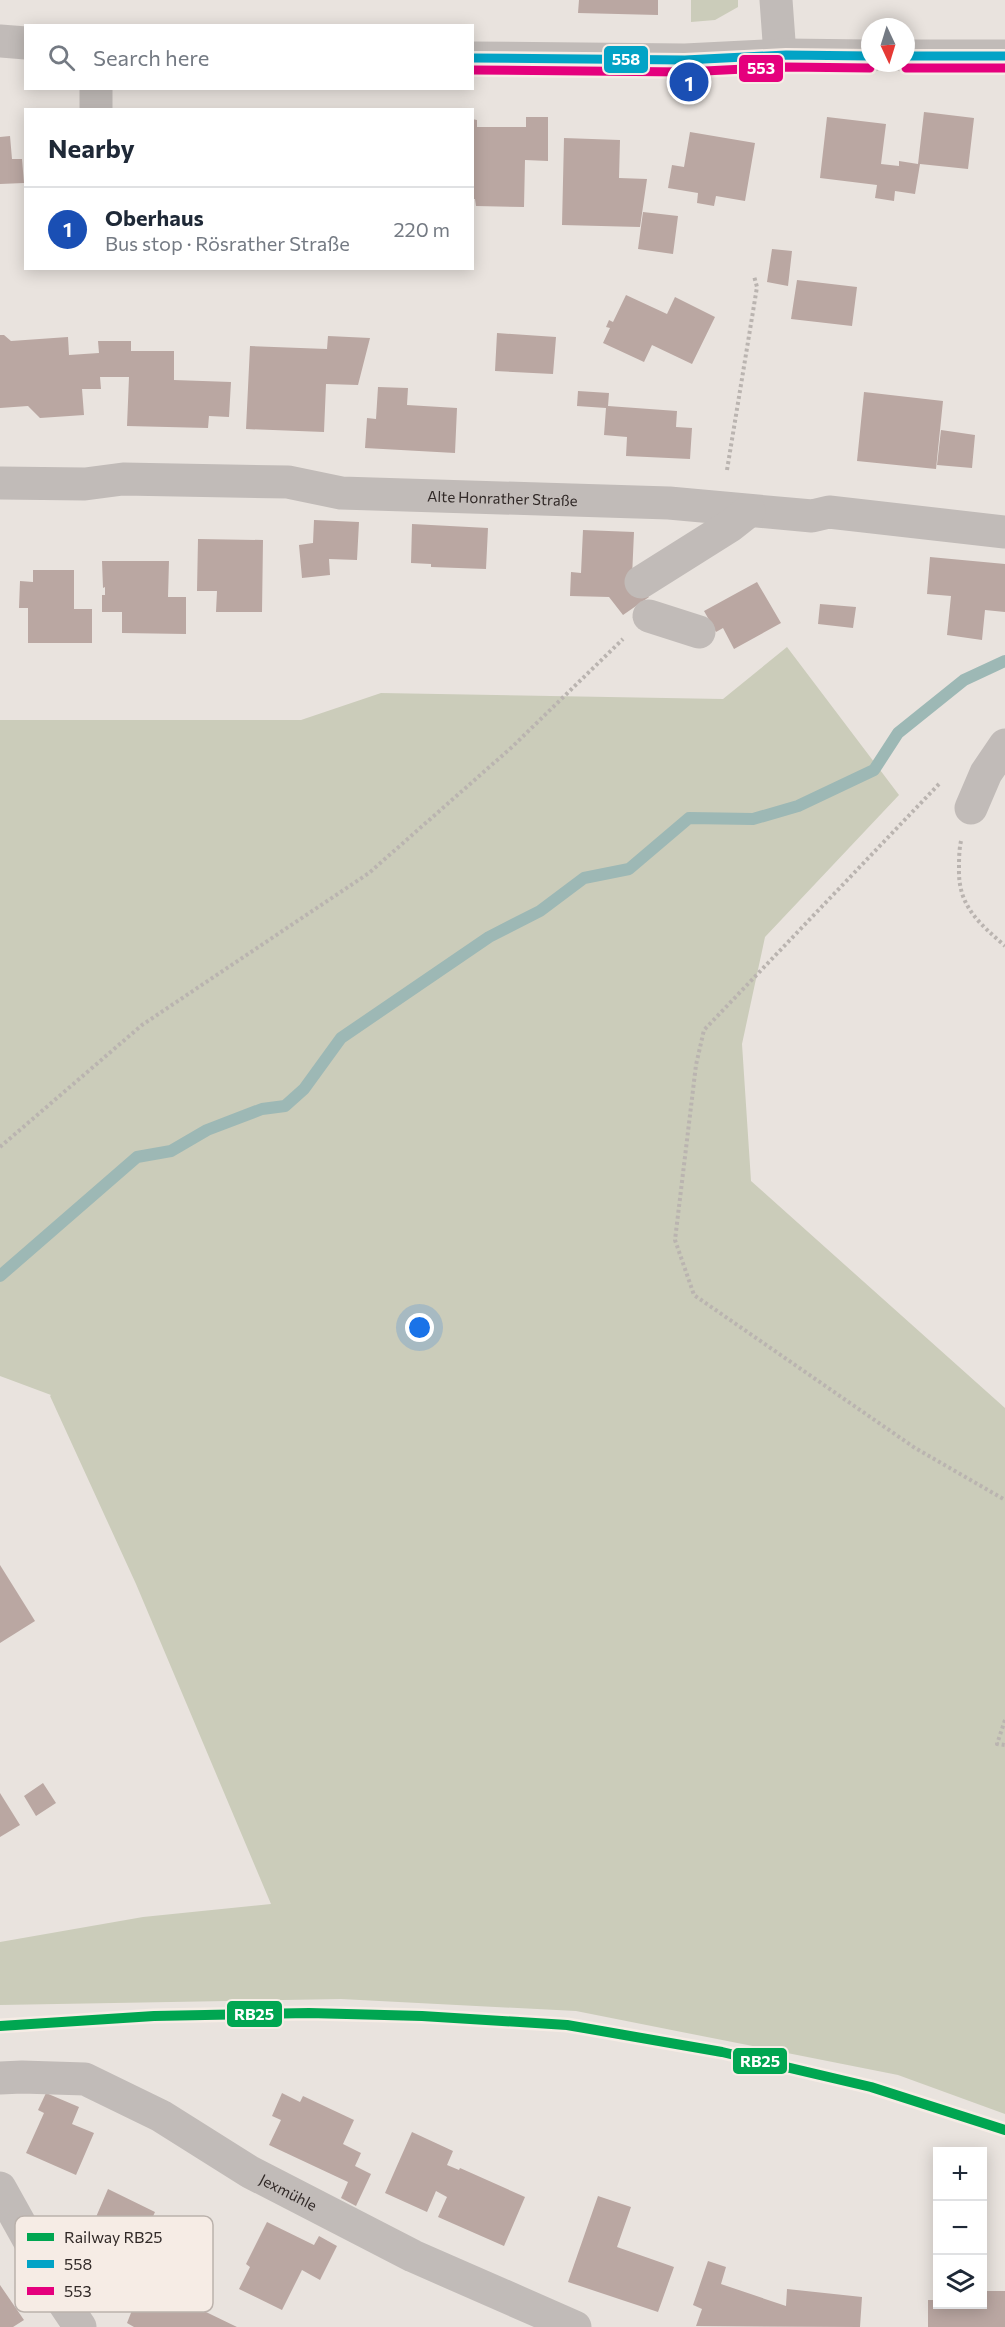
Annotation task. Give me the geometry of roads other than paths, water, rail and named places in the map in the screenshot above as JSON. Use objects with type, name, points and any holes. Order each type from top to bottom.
[{"type":"street","points":[[776,0],[780,55]]},
{"type":"street","points":[[0,41],[24,43]]},
{"type":"street","points":[[474,58],[685,60],[780,55],[861,56]]},
{"type":"street","points":[[915,56],[1005,56]]},
{"type":"street","points":[[96,90],[96,108]]},
{"type":"street","name":"Alte Honrather Straße","points":[[0,483],[85,484],[123,479],[288,482],[341,493],[658,502],[812,516],[829,512],[1005,532]]},
{"type":"street","points":[[641,582],[730,526],[735,509]]},
{"type":"street","points":[[650,616],[699,632]]},
{"type":"street","points":[[971,808],[986,772],[1005,745]]},
{"type":"street","name":"Jexmühle","points":[[0,2078],[85,2079],[161,2116],[250,2172],[413,2256],[575,2327]]},
{"type":"street","points":[[0,2188],[16,2216]]},
{"type":"street","points":[[71,2312],[80,2327]]},
{"type":"waterway","points":[[0,1276],[137,1157],[171,1151],[207,1130],[262,1109],[285,1106],[304,1089],[341,1038],[489,937],[540,911],[584,878],[629,869],[689,818],[753,819],[798,806],[874,770],[898,733],[964,680],[1005,661]]},
{"type":"rail line","name":"RB25","points":[[0,2026],[154,2016],[309,2013],[422,2016],[567,2025],[722,2052],[871,2087],[1005,2130]]},
{"type":"place","name":"Oberhaus","points":[[689,82]]}]
